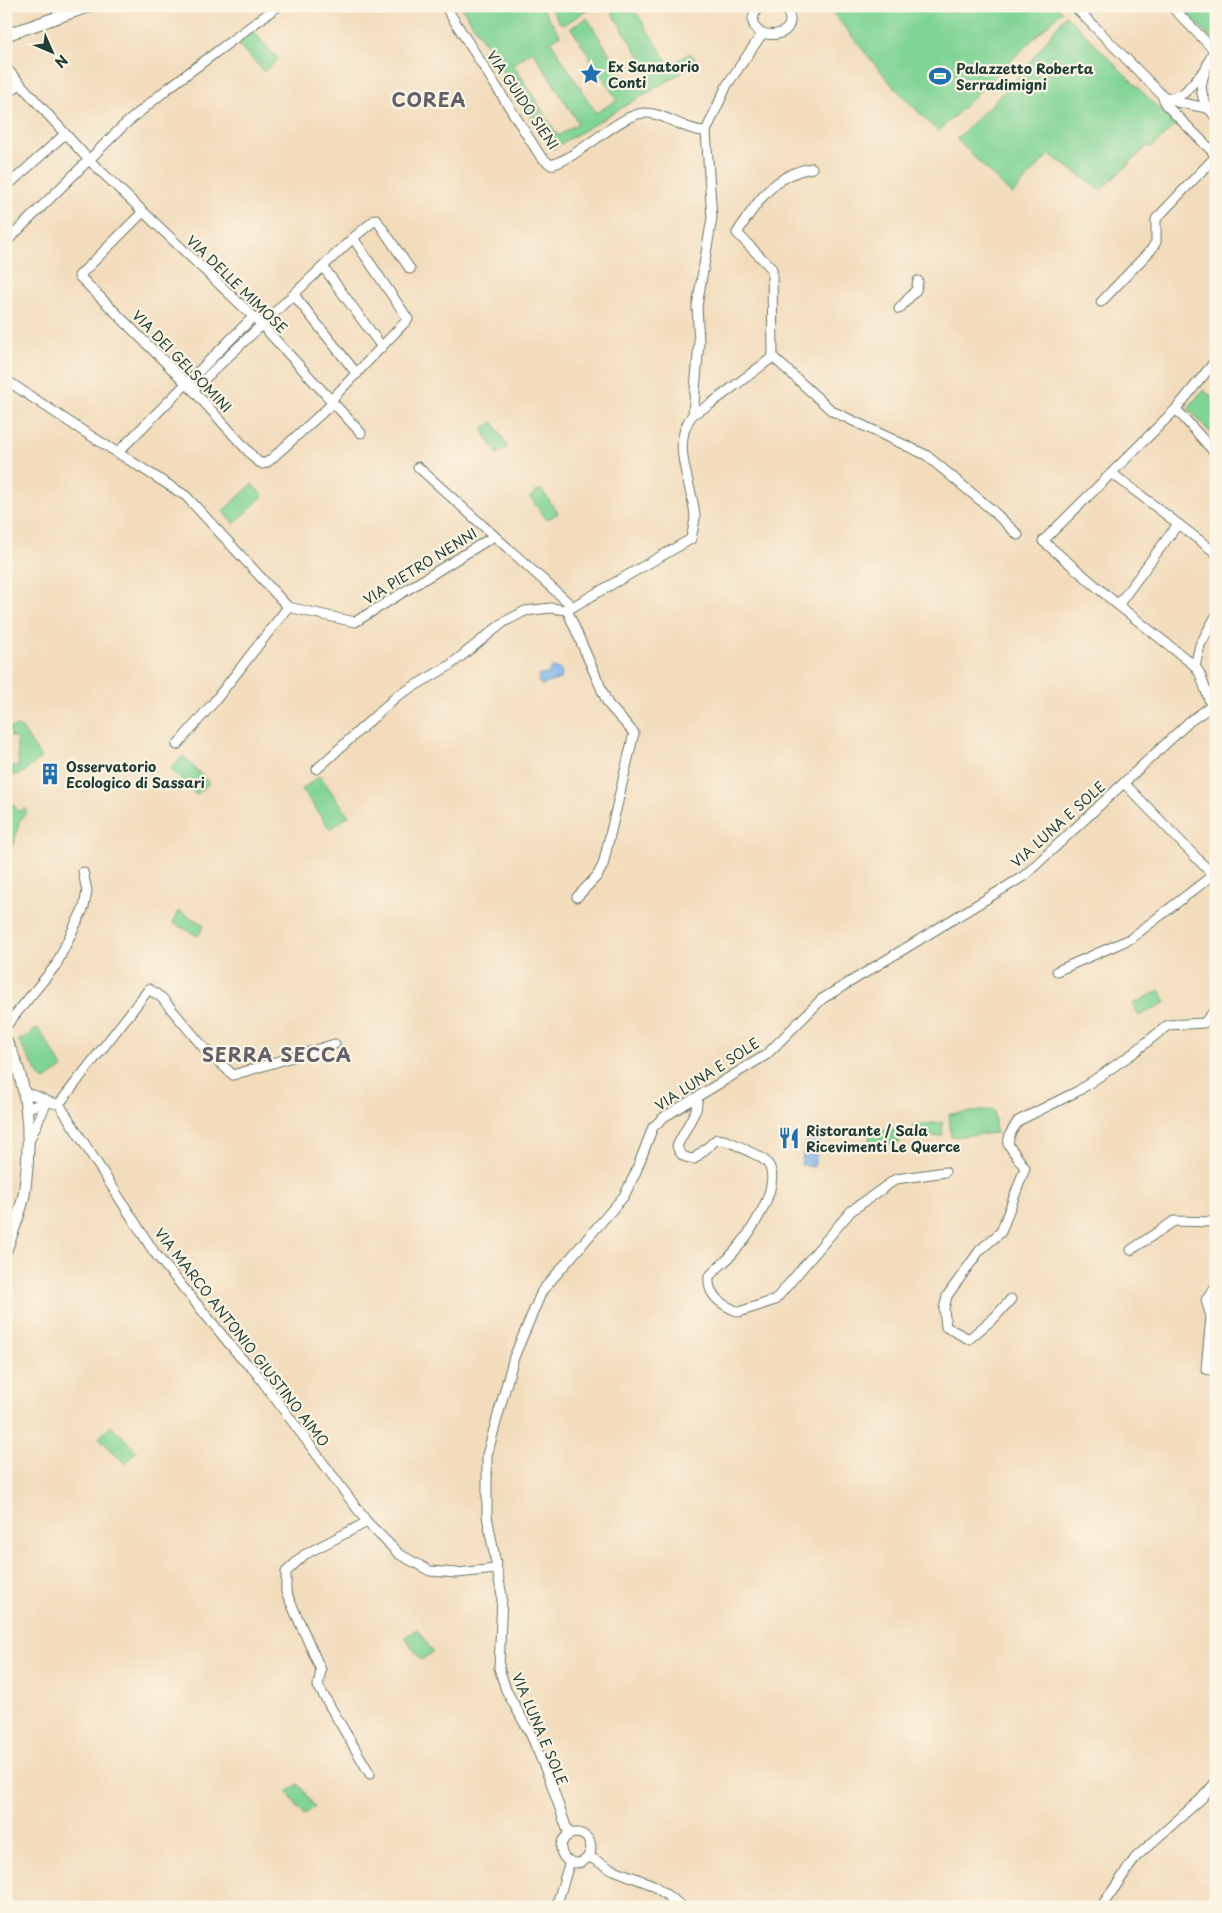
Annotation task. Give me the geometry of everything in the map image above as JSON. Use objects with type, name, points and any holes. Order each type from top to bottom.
[{"type":"main road","points":[[6,36],[90,6]]},
{"type":"main road","points":[[6,1041],[16,1058],[27,1108],[25,1189],[6,1250]]},
{"type":"street","points":[[7,241],[123,126],[166,89],[278,6]]},
{"type":"street","name":"VIA GUIDO SIENI","points":[[445,6],[541,157],[551,165],[564,161],[629,118],[643,113],[652,114],[696,131],[706,131]]},
{"type":"street","points":[[758,6],[754,21],[762,34],[773,36],[784,31],[789,16],[784,6]]},
{"type":"street","points":[[1074,6],[1166,97],[1206,108],[1216,117]]},
{"type":"street","points":[[1171,6],[1214,50],[1200,90],[1206,108]]},
{"type":"street","points":[[693,414],[699,343],[697,306],[712,218],[706,131],[727,85],[762,34]]},
{"type":"street","name":"VIA DELLE MIMOSE","points":[[6,68],[88,160],[254,317],[361,433]]},
{"type":"street","points":[[1166,97],[1184,93],[1206,69]]},
{"type":"street","points":[[6,96],[20,83]]},
{"type":"street","points":[[1101,302],[1151,250],[1156,242],[1156,219],[1216,156],[1166,105],[1166,97]]},
{"type":"street","points":[[6,187],[65,134]]},
{"type":"street","points":[[812,168],[794,171],[762,195],[737,233],[772,269],[773,357],[832,411],[926,455],[1018,534]]},
{"type":"street","name":"VIA DEI GELSOMINI","points":[[143,212],[79,276],[193,390],[258,461],[263,464],[269,461],[332,402]]},
{"type":"street","points":[[193,390],[261,324],[324,268],[353,238],[376,219],[410,269]]},
{"type":"street","points":[[332,402],[408,319],[353,238]]},
{"type":"street","points":[[324,268],[382,347]]},
{"type":"street","points":[[899,308],[916,290],[918,281]]},
{"type":"street","points":[[294,295],[357,374]]},
{"type":"street","points":[[116,453],[254,317]]},
{"type":"street","points":[[317,769],[397,696],[449,666],[504,622],[524,611],[570,608],[691,539],[695,517],[681,447],[686,423],[693,414],[709,405],[773,357]]},
{"type":"street","points":[[1214,704],[1195,666],[1118,605],[1043,541],[1113,474],[1176,409],[1216,360]]},
{"type":"street","points":[[6,380],[116,453],[186,496],[288,607],[214,702],[177,745]]},
{"type":"street","points":[[1176,409],[1216,454]]},
{"type":"street","points":[[418,467],[494,536]]},
{"type":"street","points":[[1113,474],[1216,553]]},
{"type":"street","points":[[1118,605],[1178,524]]},
{"type":"street","name":"VIA PIETRO NENNI","points":[[288,607],[355,622],[494,536],[570,608]]},
{"type":"street","points":[[570,608],[608,704],[634,734],[603,865],[597,876],[577,897]]},
{"type":"street","points":[[1195,666],[1200,645],[1216,616]]},
{"type":"street","name":"VIA LUNA E SOLE","points":[[569,1835],[550,1780],[531,1735],[506,1690],[499,1668],[502,1596],[487,1516],[487,1455],[514,1357],[542,1291],[624,1196],[635,1174],[653,1127],[664,1117],[766,1055],[822,999],[1024,876],[1190,721],[1214,704]]},
{"type":"street","points":[[1057,972],[1130,939],[1213,875],[1124,783]]},
{"type":"street","points":[[6,1026],[56,965],[84,907],[86,891],[83,872]]},
{"type":"street","points":[[25,1095],[30,1094],[47,1102],[60,1104],[149,989],[162,998],[204,1048],[233,1075],[335,1044]]},
{"type":"street","points":[[1011,1299],[995,1317],[969,1339],[946,1327],[944,1309],[946,1296],[980,1250],[1001,1232],[1025,1168],[1008,1144],[1010,1134],[1018,1121],[1078,1091],[1132,1054],[1168,1025],[1204,1023],[1216,1008]]},
{"type":"street","points":[[698,1097],[696,1110],[677,1146],[681,1154],[686,1158],[694,1159],[717,1139],[727,1140],[764,1160],[768,1164],[772,1178],[765,1208],[733,1254],[720,1264],[709,1278],[714,1296],[723,1306],[739,1312],[775,1300],[852,1211],[896,1179],[945,1172]]},
{"type":"street","points":[[27,1108],[47,1102]]},
{"type":"street","points":[[27,1147],[47,1102]]},
{"type":"street","name":"VIA MARCO ANTONIO GIUSTINO AIMO","points":[[60,1104],[154,1252],[241,1358],[254,1370],[367,1522],[399,1554],[430,1571],[457,1573],[496,1569]]},
{"type":"street","points":[[1131,1250],[1174,1221],[1216,1222]]},
{"type":"street","points":[[1216,1287],[1206,1300],[1211,1317],[1206,1368],[1216,1371]]},
{"type":"street","points":[[367,1522],[304,1555],[286,1572],[286,1592],[321,1670],[318,1686],[336,1720],[370,1774]]},
{"type":"street","points":[[1101,1907],[1136,1857],[1216,1782]]},
{"type":"street","points":[[578,1833],[586,1838],[590,1846],[588,1856],[580,1862],[570,1861],[561,1851],[562,1842],[569,1835],[578,1833]]},
{"type":"street","points":[[588,1856],[609,1868],[654,1885],[683,1907]]},
{"type":"street","points":[[556,1907],[570,1861]]},
{"type":"green space","points":[[461,6],[541,6],[560,35],[551,42],[596,113],[617,100],[571,28],[587,18],[632,90],[652,77],[608,6],[632,6],[670,66],[690,53],[698,63],[552,149]],"holes":[[[533,51],[578,123],[558,136],[513,64]]]},
{"type":"green space","points":[[549,6],[594,6],[565,24],[560,23]]},
{"type":"green space","name":"Palazzetto Roberta Serradimigni","points":[[827,6],[1057,6],[1062,11],[938,132],[891,84]]},
{"type":"green space","points":[[1179,6],[1216,6],[1216,43]]},
{"type":"green space","points":[[1066,15],[1175,125],[1152,148],[1148,146],[1101,190],[1049,154],[1012,195],[956,139],[1016,80]]},
{"type":"green space","points":[[253,31],[278,59],[264,72],[238,44]]},
{"type":"green space","points":[[1203,390],[1216,400],[1216,439],[1188,408]]},
{"type":"green space","points":[[493,422],[508,447],[497,454],[482,429]]},
{"type":"green space","points":[[252,484],[263,496],[234,524],[223,511]]},
{"type":"green space","points":[[541,489],[558,513],[547,520],[530,497]]},
{"type":"green space","points":[[18,726],[22,728],[41,758],[24,772],[12,776],[11,767],[19,766],[16,737],[11,737],[10,728]]},
{"type":"green space","points":[[183,756],[209,783],[196,795],[170,769]]},
{"type":"green space","points":[[320,776],[349,816],[330,829],[302,789]]},
{"type":"green space","points":[[6,795],[19,812],[25,808],[27,812],[19,822],[14,844],[7,849]]},
{"type":"green space","points":[[179,911],[204,925],[198,936],[173,923]]},
{"type":"green space","points":[[1160,990],[1166,1002],[1139,1016],[1133,1004]]},
{"type":"green space","points":[[38,1028],[63,1068],[43,1081],[18,1041]]},
{"type":"green space","points":[[994,1110],[996,1133],[951,1137],[949,1114]]},
{"type":"green space","points":[[942,1122],[943,1136],[915,1138],[913,1125]]},
{"type":"green space","points":[[898,1129],[899,1142],[870,1145],[869,1132]]},
{"type":"green space","points":[[111,1425],[137,1451],[125,1464],[99,1438]]},
{"type":"green space","points":[[417,1629],[433,1652],[421,1660],[405,1637]]},
{"type":"green space","points":[[298,1784],[315,1807],[304,1815],[287,1792]]},
{"type":"water","points":[[555,667],[561,670],[562,675],[560,679],[542,685],[538,682],[539,675],[548,674],[551,668]]},
{"type":"water","points":[[807,1134],[820,1137],[814,1167],[801,1165]]},
{"type":"place","name":"Ex Sanatorio Conti","points":[[591,74]]},
{"type":"place","name":"Palazzetto Roberta Serradimigni","points":[[940,76]]},
{"type":"place","name":"Osservatorio Ecologico di Sassari","points":[[50,774]]},
{"type":"place","name":"Ristorante / Sala Ricevimenti Le Querce","points":[[789,1138]]},
{"type":"district","name":"COREA","points":[[429,99]]},
{"type":"district","name":"SERRA SECCA","points":[[277,1054]]}]
